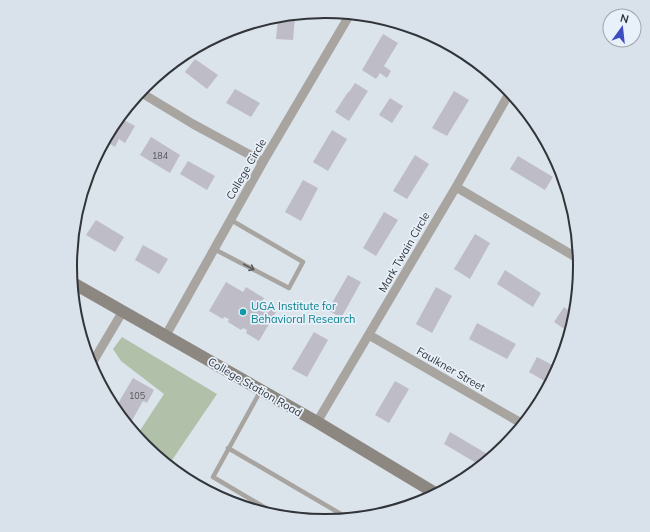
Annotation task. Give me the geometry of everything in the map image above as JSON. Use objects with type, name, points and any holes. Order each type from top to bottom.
[{"type":"main road","name":"College Station Road","points":[[78,286],[317,422],[430,490]]},
{"type":"street","name":"College Circle","points":[[166,335],[263,162],[347,19]]},
{"type":"street","points":[[146,95],[193,124],[263,162]]},
{"type":"street","name":"Mark Twain Circle","points":[[317,422],[456,187],[507,98]]},
{"type":"street","points":[[456,187],[572,255]]},
{"type":"street","points":[[95,358],[123,310]]},
{"type":"street","name":"Faulkner Street","points":[[369,335],[518,421]]},
{"type":"lane","points":[[214,249],[289,288],[303,262],[230,220]]},
{"type":"lane","points":[[261,390],[213,477],[263,506]]},
{"type":"lane","points":[[228,448],[339,513]]},
{"type":"green space","points":[[122,337],[217,394],[171,461],[140,431],[164,394],[121,361],[113,349]]},
{"type":"building","points":[[295,20],[293,40],[276,39],[278,23]]},
{"type":"building","points":[[383,34],[398,43],[384,66],[391,71],[387,78],[380,73],[376,79],[362,70]]},
{"type":"building","points":[[195,59],[218,75],[207,89],[185,72]]},
{"type":"building","points":[[355,83],[368,91],[349,121],[335,112]]},
{"type":"building","points":[[235,89],[260,103],[251,117],[226,103]]},
{"type":"building","points":[[454,91],[469,100],[447,136],[432,128]]},
{"type":"building","points":[[390,98],[403,106],[392,123],[379,115]]},
{"type":"building","points":[[124,120],[135,126],[125,143],[119,139],[115,147],[109,143]]},
{"type":"building","points":[[332,130],[347,139],[328,171],[313,162]]},
{"type":"building","points":[[151,137],[180,155],[170,173],[140,155]]},
{"type":"building","points":[[415,155],[429,164],[407,199],[393,191]]},
{"type":"building","points":[[518,156],[553,177],[545,190],[510,169]]},
{"type":"building","points":[[188,161],[215,176],[207,190],[180,174]]},
{"type":"building","points":[[303,180],[318,188],[301,221],[285,212]]},
{"type":"building","points":[[384,212],[398,220],[376,256],[363,248]]},
{"type":"building","points":[[96,220],[124,237],[115,252],[86,235]]},
{"type":"building","points":[[475,234],[490,243],[470,279],[454,269]]},
{"type":"building","points":[[143,245],[168,259],[159,274],[135,260]]},
{"type":"building","points":[[505,270],[541,293],[533,307],[497,284]]},
{"type":"building","points":[[348,275],[361,282],[341,318],[328,310]]},
{"type":"building","name":"UGA Institute for Behavioral Research","points":[[226,282],[243,292],[246,287],[264,298],[261,303],[276,312],[259,341],[246,333],[247,330],[243,328],[241,330],[228,322],[229,319],[224,317],[223,319],[209,311]]},
{"type":"building","points":[[436,287],[452,296],[432,333],[416,324]]},
{"type":"building","points":[[564,307],[569,310],[565,330],[554,322]]},
{"type":"building","points":[[477,323],[516,344],[507,359],[469,339]]},
{"type":"building","points":[[314,332],[328,340],[307,377],[292,369]]},
{"type":"building","points":[[537,357],[552,365],[545,381],[529,372]]},
{"type":"building","points":[[133,378],[154,390],[147,403],[143,401],[132,421],[118,403]]},
{"type":"building","points":[[395,381],[409,389],[389,423],[375,415]]},
{"type":"building","points":[[450,432],[487,454],[476,463],[444,444]]},
{"type":"place","name":"UGA Institute for Behavioral Research","points":[[243,312]]}]
